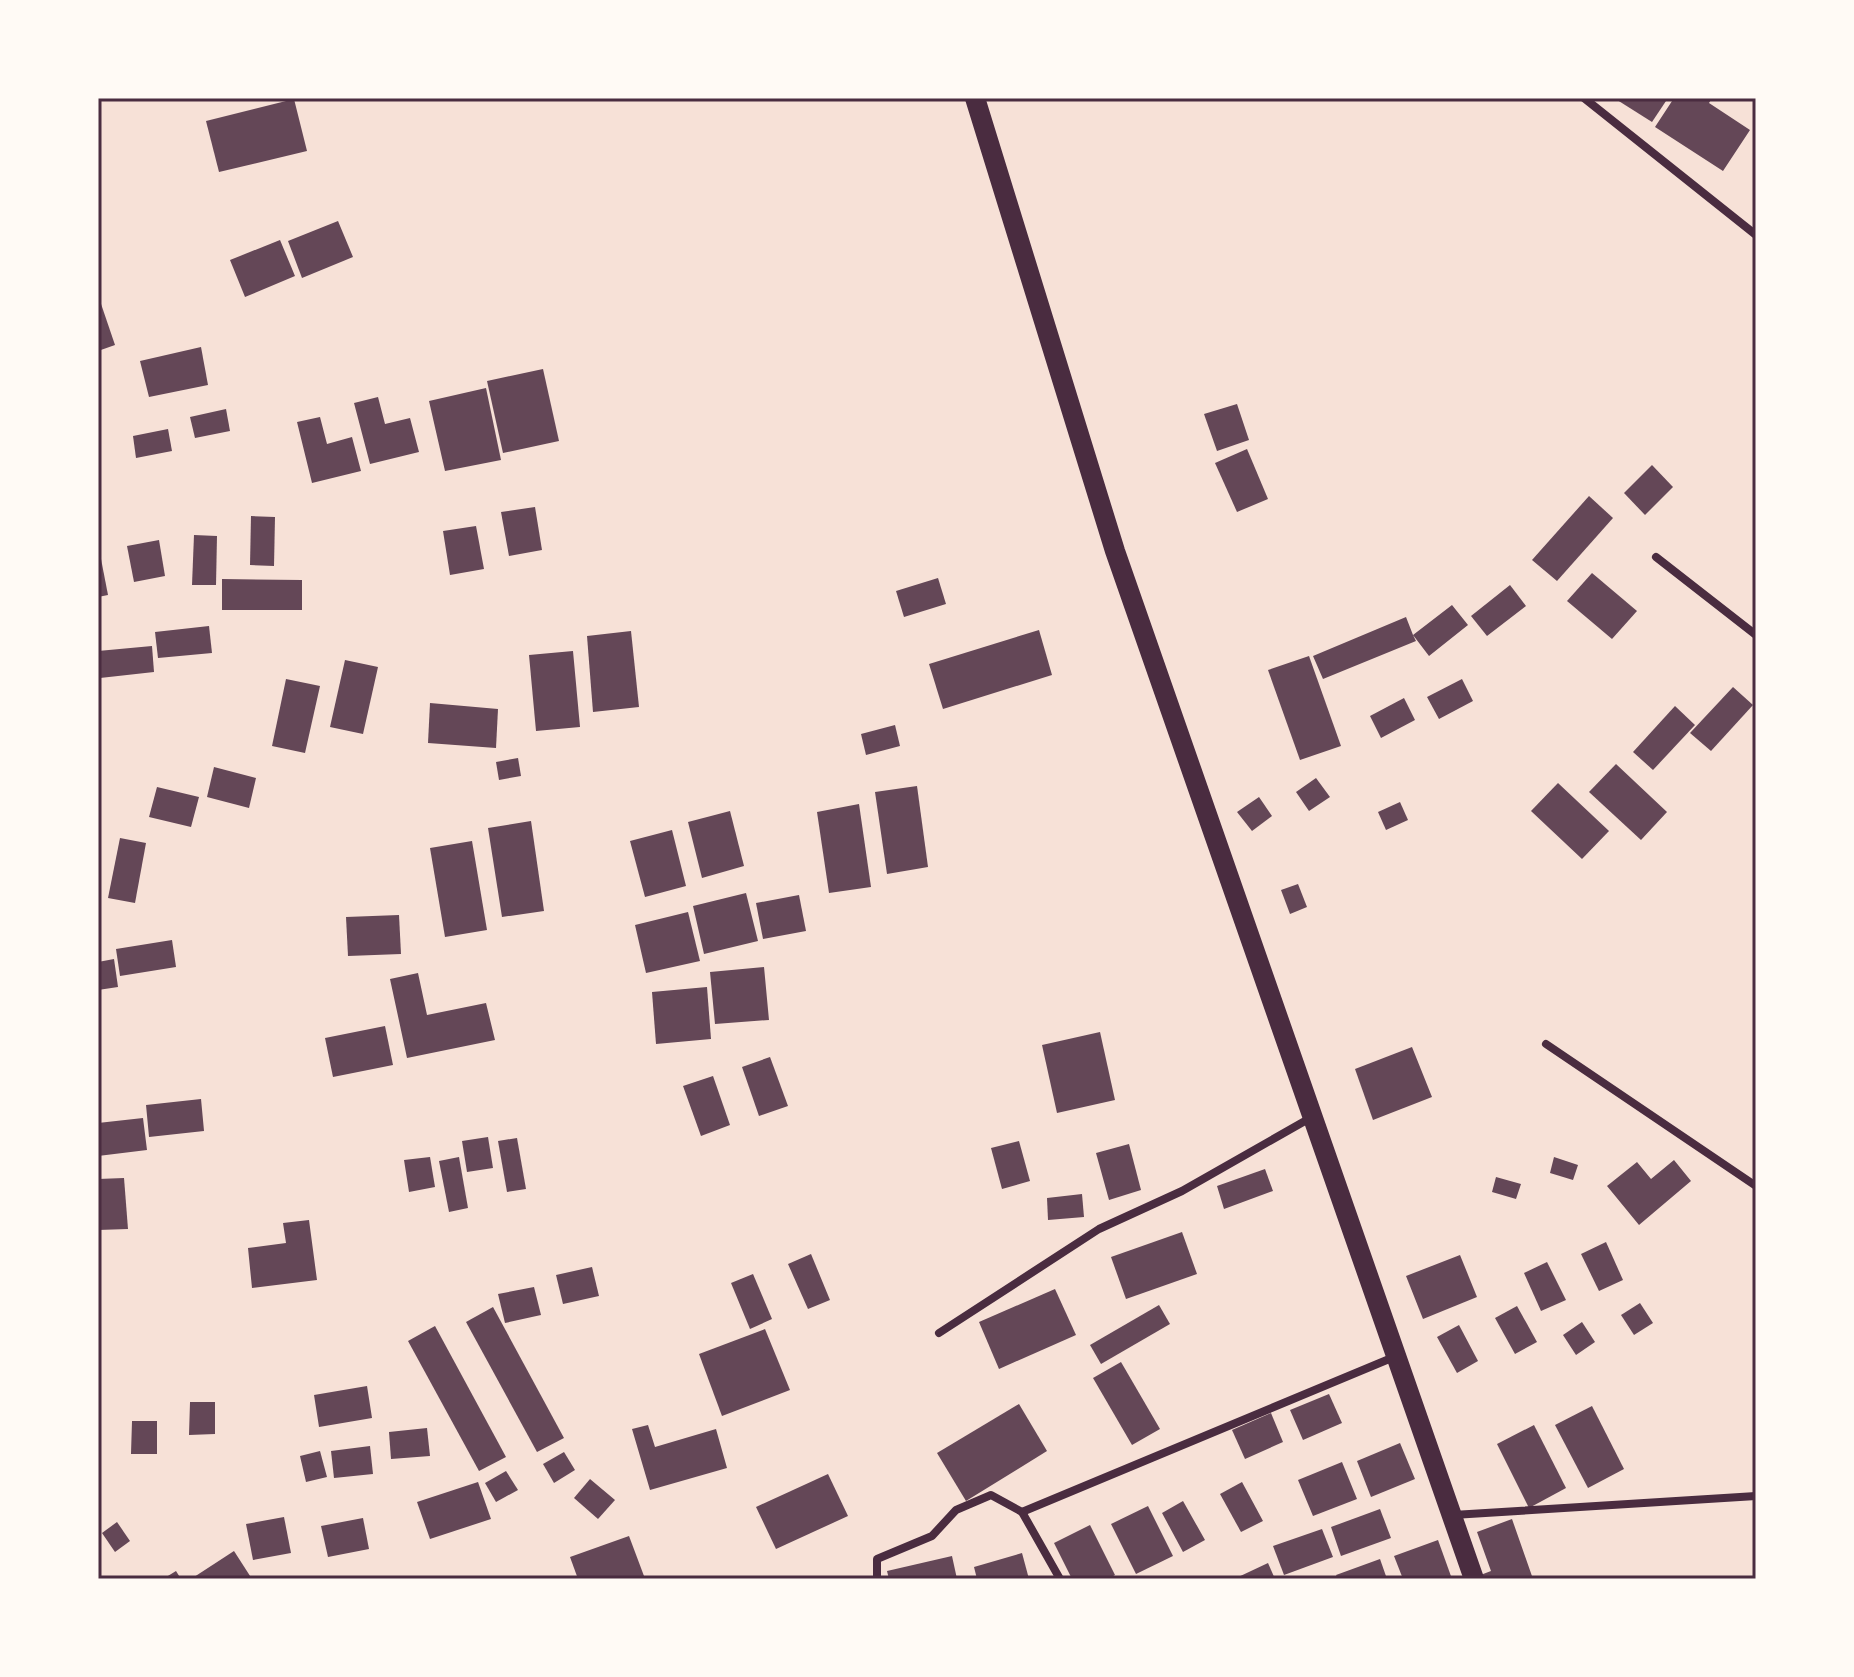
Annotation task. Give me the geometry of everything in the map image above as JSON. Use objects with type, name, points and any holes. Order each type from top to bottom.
[{"type":"main road","points":[[975,98],[1115,551],[1474,1579]]},
{"type":"street","points":[[1584,98],[1756,235]]},
{"type":"street","points":[[1656,557],[1756,635]]},
{"type":"street","points":[[1546,1044],[1756,1186]]},
{"type":"street","points":[[939,1333],[1099,1229],[1182,1191],[1312,1116]]},
{"type":"street","points":[[1022,1512],[1395,1357]]},
{"type":"street","points":[[877,1579],[877,1559],[932,1536],[956,1510],[991,1495],[1022,1512],[1060,1579]]},
{"type":"street","points":[[1452,1515],[1756,1496]]},
{"type":"building","points":[[1614,98],[1668,98],[1652,122]]},
{"type":"building","points":[[1674,98],[1712,98],[1709,103],[1750,130],[1723,171],[1655,127]]},
{"type":"building","points":[[294,99],[307,151],[219,172],[206,121]]},
{"type":"building","points":[[338,221],[353,257],[302,278],[288,241]]},
{"type":"building","points":[[280,240],[295,276],[245,297],[230,260]]},
{"type":"building","points":[[98,295],[115,345],[98,351]]},
{"type":"building","points":[[201,347],[208,385],[149,397],[140,361]]},
{"type":"building","points":[[543,369],[559,441],[503,453],[487,381]]},
{"type":"building","points":[[486,388],[501,460],[445,471],[429,401]]},
{"type":"building","points":[[378,397],[385,424],[410,418],[419,452],[370,464],[354,403]]},
{"type":"building","points":[[1237,404],[1249,440],[1217,451],[1204,414]]},
{"type":"building","points":[[226,409],[230,431],[195,438],[190,417]]},
{"type":"building","points":[[320,417],[327,444],[352,437],[361,471],[312,483],[297,422]]},
{"type":"building","points":[[168,429],[172,451],[136,458],[133,436]]},
{"type":"building","points":[[1247,449],[1268,499],[1237,512],[1215,463]]},
{"type":"building","points":[[1652,465],[1673,487],[1645,515],[1624,493]]},
{"type":"building","points":[[1589,496],[1613,518],[1557,581],[1532,560]]},
{"type":"building","points":[[535,507],[542,550],[509,556],[501,512]]},
{"type":"building","points":[[251,516],[275,517],[274,566],[250,565]]},
{"type":"building","points":[[476,526],[484,569],[450,575],[443,531]]},
{"type":"building","points":[[194,535],[217,536],[216,585],[192,585]]},
{"type":"building","points":[[159,540],[165,576],[134,582],[127,546]]},
{"type":"building","points":[[101,559],[108,595],[98,597],[98,560]]},
{"type":"building","points":[[1592,573],[1637,611],[1612,639],[1567,601]]},
{"type":"building","points":[[938,578],[946,604],[904,617],[896,591]]},
{"type":"building","points":[[222,579],[302,580],[302,610],[222,610]]},
{"type":"building","points":[[1510,585],[1526,606],[1487,636],[1471,616]]},
{"type":"building","points":[[1452,605],[1468,625],[1429,656],[1413,635]]},
{"type":"building","points":[[1406,617],[1416,641],[1323,679],[1313,656]]},
{"type":"building","points":[[209,626],[212,653],[158,658],[155,632]]},
{"type":"building","points":[[1039,630],[1052,675],[943,709],[929,664]]},
{"type":"building","points":[[631,631],[639,707],[593,712],[587,636]]},
{"type":"building","points":[[152,646],[154,672],[100,678],[98,651]]},
{"type":"building","points":[[573,651],[580,727],[536,731],[529,655]]},
{"type":"building","points":[[1309,656],[1341,746],[1300,760],[1268,670]]},
{"type":"building","points":[[345,660],[378,667],[363,734],[330,727]]},
{"type":"building","points":[[286,679],[320,686],[305,753],[272,746]]},
{"type":"building","points":[[1462,679],[1473,701],[1439,719],[1427,697]]},
{"type":"building","points":[[1733,687],[1753,705],[1711,751],[1690,733]]},
{"type":"building","points":[[1404,698],[1415,720],[1381,738],[1370,716]]},
{"type":"building","points":[[430,703],[498,709],[496,748],[428,743]]},
{"type":"building","points":[[1675,706],[1695,725],[1653,770],[1633,752]]},
{"type":"building","points":[[895,725],[900,746],[866,755],[861,734]]},
{"type":"building","points":[[518,758],[521,776],[499,780],[496,762]]},
{"type":"building","points":[[1616,764],[1667,812],[1641,840],[1589,792]]},
{"type":"building","points":[[214,767],[256,778],[249,808],[207,797]]},
{"type":"building","points":[[1316,778],[1330,797],[1309,811],[1296,792]]},
{"type":"building","points":[[1558,783],[1609,831],[1582,859],[1531,811]]},
{"type":"building","points":[[917,786],[928,867],[887,874],[875,792]]},
{"type":"building","points":[[157,787],[199,797],[191,827],[149,817]]},
{"type":"building","points":[[1259,797],[1272,816],[1252,831],[1237,812]]},
{"type":"building","points":[[1400,802],[1408,820],[1386,830],[1378,812]]},
{"type":"building","points":[[859,804],[871,887],[829,893],[817,812]]},
{"type":"building","points":[[730,811],[744,866],[702,878],[688,822]]},
{"type":"building","points":[[531,821],[544,911],[502,917],[488,828]]},
{"type":"building","points":[[672,830],[686,886],[645,897],[630,841]]},
{"type":"building","points":[[120,838],[146,843],[135,903],[108,898]]},
{"type":"building","points":[[472,841],[487,930],[445,937],[430,848]]},
{"type":"building","points":[[1298,884],[1307,907],[1290,914],[1281,890]]},
{"type":"building","points":[[746,893],[758,941],[704,954],[693,906]]},
{"type":"building","points":[[799,895],[806,931],[763,939],[756,903]]},
{"type":"building","points":[[688,912],[700,961],[646,973],[635,925]]},
{"type":"building","points":[[399,915],[401,954],[348,956],[346,917]]},
{"type":"building","points":[[172,940],[176,967],[120,976],[116,949]]},
{"type":"building","points":[[114,959],[118,987],[98,990],[98,962]]},
{"type":"building","points":[[764,967],[769,1020],[715,1024],[710,972]]},
{"type":"building","points":[[418,973],[427,1015],[486,1003],[495,1040],[407,1058],[390,979]]},
{"type":"building","points":[[707,987],[711,1039],[656,1044],[652,992]]},
{"type":"building","points":[[385,1026],[393,1065],[333,1077],[325,1038]]},
{"type":"building","points":[[1100,1032],[1115,1100],[1057,1113],[1042,1045]]},
{"type":"building","points":[[1412,1047],[1432,1097],[1373,1120],[1355,1069]]},
{"type":"building","points":[[770,1057],[788,1106],[759,1116],[742,1067]]},
{"type":"building","points":[[713,1076],[730,1125],[701,1136],[683,1086]]},
{"type":"building","points":[[201,1099],[204,1131],[149,1137],[146,1105]]},
{"type":"building","points":[[143,1118],[147,1150],[98,1156],[98,1123]]},
{"type":"building","points":[[488,1137],[493,1168],[467,1172],[462,1141]]},
{"type":"building","points":[[517,1138],[526,1189],[507,1192],[498,1141]]},
{"type":"building","points":[[1019,1141],[1030,1181],[1002,1189],[991,1148]]},
{"type":"building","points":[[1129,1144],[1141,1190],[1109,1200],[1096,1153]]},
{"type":"building","points":[[430,1157],[435,1187],[409,1192],[404,1160]]},
{"type":"building","points":[[459,1157],[468,1208],[449,1212],[439,1161]]},
{"type":"building","points":[[1554,1157],[1578,1165],[1573,1180],[1550,1173]]},
{"type":"building","points":[[1674,1160],[1691,1181],[1639,1225],[1607,1186],[1637,1162],[1651,1179]]},
{"type":"building","points":[[1265,1169],[1273,1191],[1224,1209],[1217,1186]]},
{"type":"building","points":[[1496,1177],[1521,1184],[1516,1199],[1492,1192]]},
{"type":"building","points":[[124,1178],[128,1229],[98,1230],[98,1179]]},
{"type":"building","points":[[1082,1194],[1084,1217],[1048,1220],[1047,1198]]},
{"type":"building","points":[[309,1220],[317,1280],[252,1288],[248,1248],[286,1243],[283,1223]]},
{"type":"building","points":[[1182,1232],[1197,1274],[1126,1299],[1111,1257]]},
{"type":"building","points":[[1606,1242],[1623,1280],[1599,1291],[1581,1254]]},
{"type":"building","points":[[811,1254],[830,1300],[808,1309],[788,1264]]},
{"type":"building","points":[[1460,1255],[1477,1297],[1423,1319],[1406,1276]]},
{"type":"building","points":[[1547,1262],[1566,1300],[1541,1311],[1524,1273]]},
{"type":"building","points":[[592,1267],[599,1296],[563,1304],[556,1275]]},
{"type":"building","points":[[753,1274],[772,1319],[750,1329],[731,1283]]},
{"type":"building","points":[[534,1287],[541,1315],[505,1323],[498,1294]]},
{"type":"building","points":[[1055,1289],[1076,1335],[999,1369],[979,1322]]},
{"type":"building","points":[[1640,1303],[1653,1323],[1634,1335],[1621,1315]]},
{"type":"building","points":[[1159,1305],[1170,1324],[1101,1364],[1090,1345]]},
{"type":"building","points":[[1517,1306],[1537,1342],[1515,1354],[1495,1318]]},
{"type":"building","points":[[493,1307],[564,1438],[537,1452],[466,1322]]},
{"type":"building","points":[[1582,1322],[1595,1342],[1576,1355],[1563,1335]]},
{"type":"building","points":[[1459,1325],[1478,1361],[1457,1373],[1437,1337]]},
{"type":"building","points":[[435,1326],[506,1457],[479,1471],[408,1341]]},
{"type":"building","points":[[765,1329],[790,1390],[722,1416],[699,1354]]},
{"type":"building","points":[[1121,1362],[1160,1429],[1132,1445],[1093,1378]]},
{"type":"building","points":[[367,1386],[372,1418],[319,1427],[314,1395]]},
{"type":"building","points":[[1329,1394],[1342,1423],[1303,1440],[1290,1410]]},
{"type":"building","points":[[190,1402],[215,1402],[215,1434],[189,1435]]},
{"type":"building","points":[[1019,1404],[1047,1451],[966,1501],[937,1453]]},
{"type":"building","points":[[1592,1406],[1624,1469],[1588,1488],[1555,1425]]},
{"type":"building","points":[[1271,1413],[1283,1442],[1245,1459],[1232,1430]]},
{"type":"building","points":[[132,1421],[157,1421],[157,1454],[131,1454]]},
{"type":"building","points":[[648,1425],[655,1447],[716,1429],[727,1468],[650,1490],[632,1429]]},
{"type":"building","points":[[1534,1425],[1566,1488],[1529,1508],[1497,1444]]},
{"type":"building","points":[[427,1428],[430,1456],[391,1459],[389,1432]]},
{"type":"building","points":[[1400,1443],[1415,1479],[1371,1497],[1357,1461]]},
{"type":"building","points":[[370,1446],[373,1474],[334,1478],[331,1451]]},
{"type":"building","points":[[320,1451],[327,1477],[306,1482],[300,1456]]},
{"type":"building","points":[[564,1452],[575,1470],[554,1483],[543,1464]]},
{"type":"building","points":[[1342,1462],[1357,1499],[1313,1516],[1298,1480]]},
{"type":"building","points":[[506,1471],[518,1490],[496,1502],[485,1483]]},
{"type":"building","points":[[828,1474],[848,1516],[776,1549],[756,1507]]},
{"type":"building","points":[[590,1479],[615,1500],[598,1519],[574,1498]]},
{"type":"building","points":[[478,1482],[491,1519],[430,1539],[417,1502]]},
{"type":"building","points":[[1242,1482],[1263,1521],[1241,1532],[1220,1494]]},
{"type":"building","points":[[1183,1501],[1205,1540],[1183,1552],[1162,1513]]},
{"type":"building","points":[[1148,1506],[1173,1556],[1136,1574],[1111,1524]]},
{"type":"building","points":[[1380,1509],[1391,1538],[1341,1556],[1331,1527]]},
{"type":"building","points":[[284,1517],[291,1553],[253,1560],[246,1524]]},
{"type":"building","points":[[363,1518],[369,1549],[328,1557],[321,1526]]},
{"type":"building","points":[[1512,1519],[1533,1579],[1470,1579],[1491,1571],[1477,1532]]},
{"type":"building","points":[[117,1522],[130,1541],[115,1552],[102,1533]]},
{"type":"building","points":[[1090,1525],[1115,1575],[1108,1579],[1072,1579],[1054,1543]]},
{"type":"building","points":[[1322,1529],[1333,1557],[1284,1575],[1273,1546]]},
{"type":"building","points":[[629,1536],[644,1576],[637,1579],[578,1579],[570,1557]]},
{"type":"building","points":[[1438,1540],[1452,1579],[1403,1579],[1394,1556]]},
{"type":"building","points":[[234,1551],[252,1579],[191,1579]]},
{"type":"building","points":[[1022,1553],[1029,1579],[977,1579],[974,1567]]},
{"type":"building","points":[[952,1556],[957,1579],[889,1579],[887,1571]]},
{"type":"building","points":[[1380,1559],[1387,1579],[1338,1579],[1336,1575]]},
{"type":"building","points":[[1268,1563],[1275,1579],[1234,1579]]},
{"type":"building","points":[[176,1571],[181,1579],[163,1579]]}]
